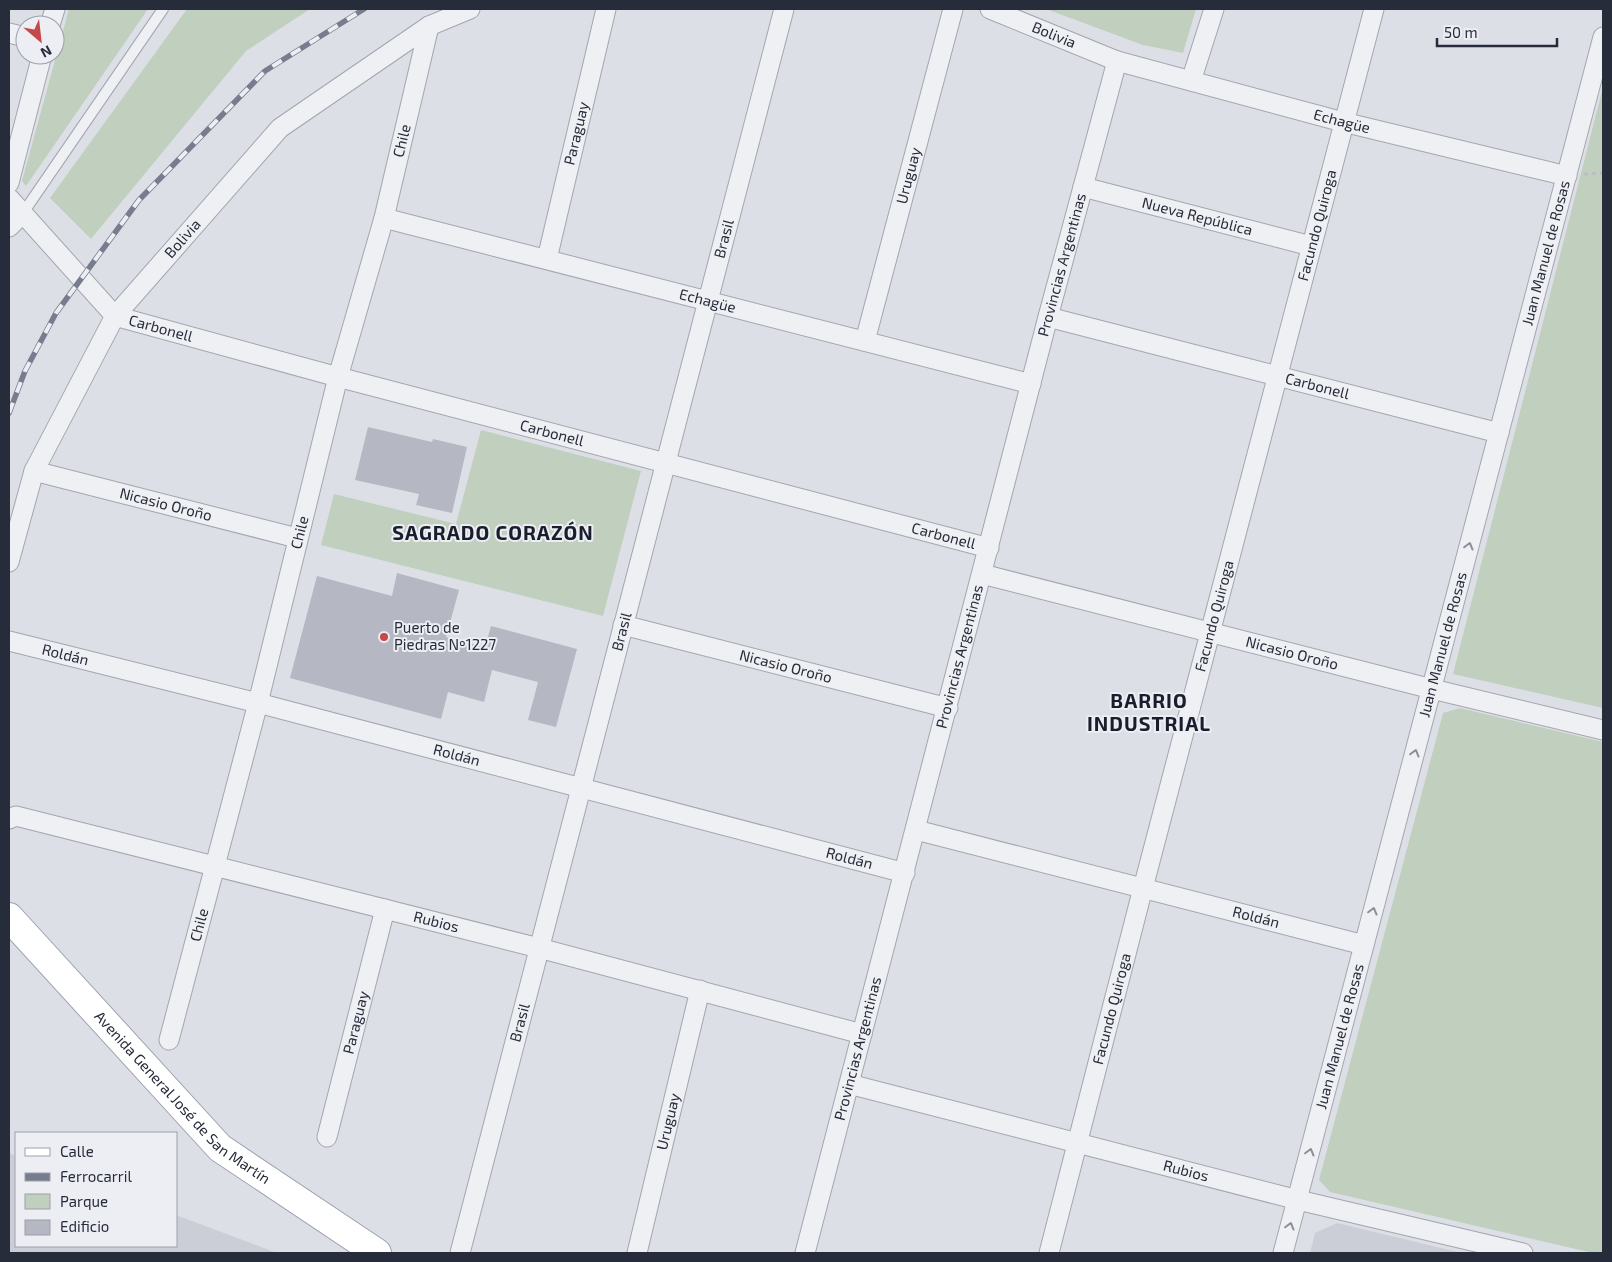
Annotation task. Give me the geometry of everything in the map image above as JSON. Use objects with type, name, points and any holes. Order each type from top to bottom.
[{"type":"main road","name":"Avenida General José de San Martín","points":[[9,918],[220,1148],[377,1253]]},
{"type":"street","name":"Bolivia","points":[[9,562],[34,471],[115,316],[280,128],[429,26],[470,9]]},
{"type":"street","name":"Paraguay","points":[[547,259],[606,9]]},
{"type":"street","name":"Brasil","points":[[460,1253],[784,9]]},
{"type":"street","name":"Uruguay","points":[[865,341],[953,9]]},
{"type":"street","name":"Bolivia","points":[[990,9],[1117,62]]},
{"type":"street","points":[[1191,81],[1214,9]]},
{"type":"street","name":"Facundo Quiroga","points":[[1049,1253],[1374,9]]},
{"type":"street","name":"Chile","points":[[169,1040],[258,703],[297,538],[338,378],[384,218],[429,26]]},
{"type":"street","name":"Juan Manuel de Rosas","points":[[1283,1253],[1603,37]]},
{"type":"street","name":"Echagüe","points":[[1117,62],[1343,122],[1567,176]]},
{"type":"street","name":"Provincias Argentinas","points":[[806,1253],[1048,317],[1117,62]]},
{"type":"street","points":[[9,183],[39,65]]},
{"type":"street","name":"Nueva República","points":[[1083,187],[1311,246]]},
{"type":"street","points":[[9,198],[115,316]]},
{"type":"street","points":[[9,227],[23,213]]},
{"type":"street","name":"Echagüe","points":[[384,218],[1031,384]]},
{"type":"street","name":"Carbonell","points":[[115,316],[338,378],[666,462],[989,548]]},
{"type":"street","name":"Carbonell","points":[[1048,317],[1499,433]]},
{"type":"street","name":"Nicasio Oroño","points":[[34,471],[297,538]]},
{"type":"street","name":"Nicasio Oroño","points":[[982,574],[1432,689],[1603,730]]},
{"type":"street","name":"Nicasio Oroño","points":[[623,625],[948,708]]},
{"type":"street","name":"Roldán","points":[[9,641],[258,703],[905,873]]},
{"type":"street","name":"Rubios","points":[[9,819],[16,816],[385,909],[862,1034]]},
{"type":"street","name":"Roldán","points":[[916,830],[1364,945]]},
{"type":"street","name":"Paraguay","points":[[327,1137],[385,909]]},
{"type":"street","name":"Uruguay","points":[[637,1253],[700,990]]},
{"type":"street","name":"Rubios","points":[[849,1084],[1298,1200],[1523,1253]]},
{"type":"lane","points":[[23,213],[163,9]]},
{"type":"shaded area","points":[[9,1153],[15,1156],[15,1247],[178,1247],[178,1216],[277,1253],[9,1253]]},
{"type":"shaded area","points":[[1337,1223],[1462,1253],[1310,1253],[1315,1233]]},
{"type":"green space","points":[[69,9],[148,9],[26,186],[22,181],[54,65],[65,65],[65,24]]},
{"type":"green space","points":[[187,9],[310,9],[246,51],[91,239],[50,198]]},
{"type":"green space","points":[[1046,9],[1196,9],[1183,53],[1143,45]]},
{"type":"green space","points":[[1603,87],[1603,708],[1453,674]]},
{"type":"green space","points":[[481,430],[641,471],[603,616],[321,545],[334,494],[456,524]]},
{"type":"green space","points":[[1460,708],[1603,742],[1603,1253],[1593,1253],[1330,1192],[1319,1180],[1443,713]]},
{"type":"building","points":[[368,427],[432,442],[433,439],[467,447],[452,513],[416,505],[419,494],[355,480]]},
{"type":"building","name":"Puerto de Piedras Nº1227","points":[[397,573],[459,590],[446,637],[485,647],[491,626],[577,649],[556,727],[528,720],[538,682],[492,670],[484,702],[448,692],[441,719],[290,678],[317,576],[392,596]]},
{"type":"railway","points":[[9,413],[25,371],[56,313],[139,200],[265,71],[364,9]]},
{"type":"place","name":"Puerto de Piedras Nº1227","points":[[384,637]]},
{"type":"district","name":"SAGRADO CORAZÓN","points":[[493,533]]},
{"type":"district","name":"BARRIO INDUSTRIAL","points":[[1149,712]]}]
